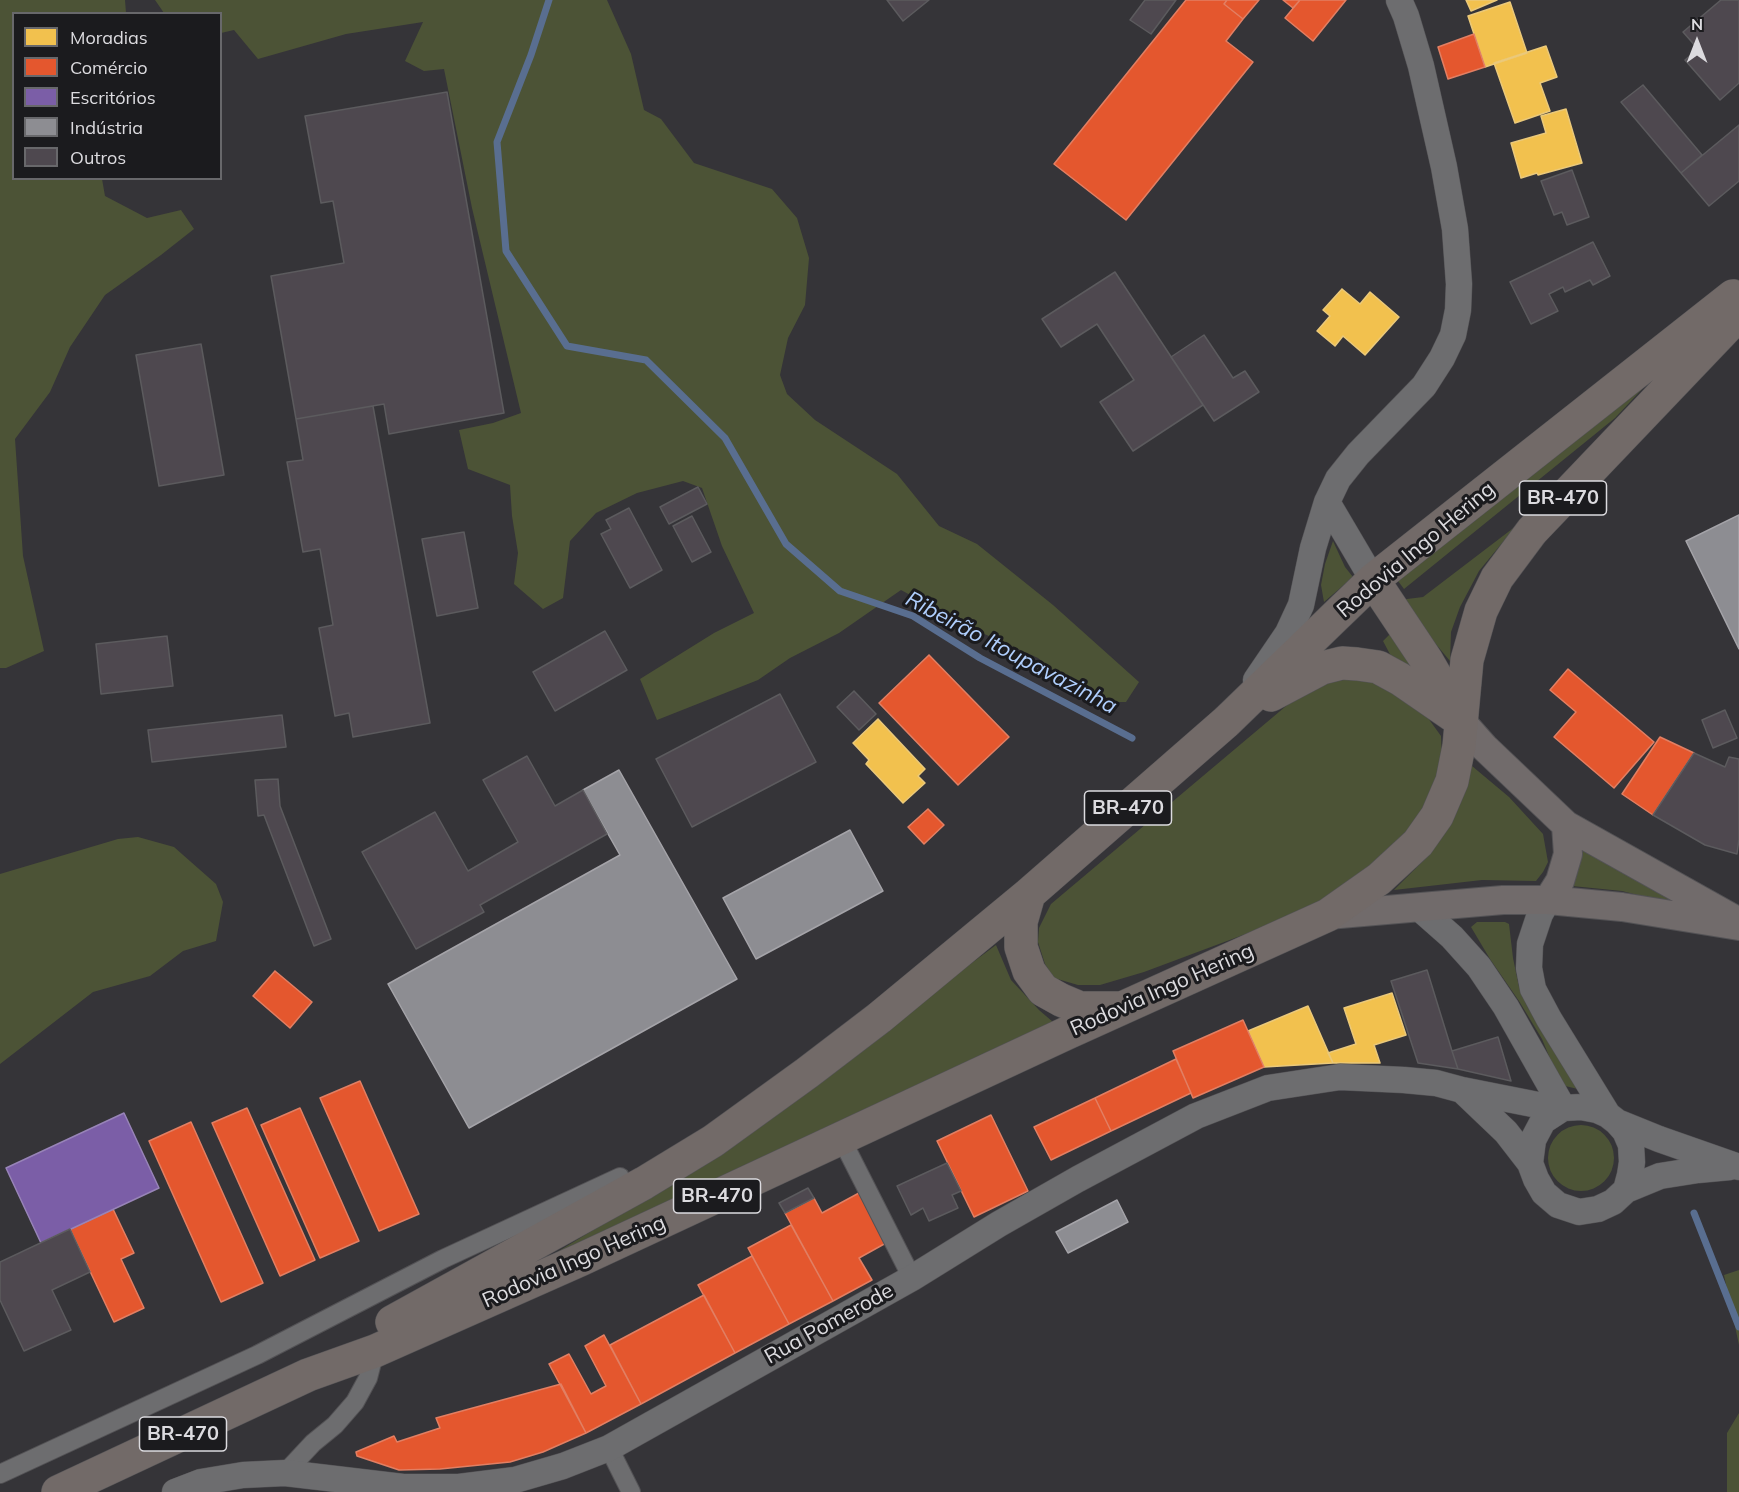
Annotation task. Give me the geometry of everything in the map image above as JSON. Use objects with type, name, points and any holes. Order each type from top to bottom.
[{"type":"highway","name":"Rodovia Ingo Hering","points":[[308,1375],[368,1335],[644,1184],[713,1141],[807,1073],[879,1018],[1029,894],[1226,722],[1373,580],[1739,291]]},
{"type":"highway","name":"Rodovia Ingo Hering","points":[[58,1492],[308,1375],[375,1351],[579,1260],[1328,915],[1379,879],[1418,843],[1437,816],[1452,781],[1459,746],[1467,660],[1481,611],[1497,578],[1532,531],[1739,314]]},
{"type":"highway","points":[[1373,580],[1427,661],[1461,721]]},
{"type":"highway","points":[[1226,722],[1289,684],[1322,668],[1342,663],[1378,667],[1400,679],[1461,721]]},
{"type":"highway","points":[[1029,894],[1021,922],[1021,947],[1029,971],[1043,990],[1080,1008],[1123,1008]]},
{"type":"main road","points":[[1461,721],[1484,747],[1566,825],[1739,924]]},
{"type":"main road","points":[[1548,900],[1560,881],[1568,854],[1566,825]]},
{"type":"main road","points":[[1328,915],[1503,900],[1548,900],[1739,924]]},
{"type":"street","points":[[1226,722],[1288,633],[1301,605],[1313,548],[1327,502],[1338,479],[1358,454],[1424,386],[1449,343],[1458,310],[1455,229],[1421,66],[1399,0]]},
{"type":"street","points":[[1327,502],[1373,580]]},
{"type":"street","points":[[1548,900],[1540,914],[1530,944],[1529,968],[1533,989],[1549,1019],[1613,1119],[1625,1131],[1631,1145],[1630,1175],[1626,1190]]},
{"type":"street","points":[[1418,907],[1452,937],[1479,967],[1506,1007],[1561,1108]]},
{"type":"street","name":"Rua Pomerode","points":[[175,1492],[201,1482],[285,1473],[403,1487],[459,1487],[515,1480],[563,1466],[609,1448],[912,1278],[999,1224],[1078,1179],[1196,1116],[1268,1088],[1340,1077],[1414,1081],[1436,1083],[1561,1108]]},
{"type":"street","name":"Rua Pomerode","points":[[1462,1090],[1506,1132],[1530,1163]]},
{"type":"street","points":[[1581,1107],[1597,1110],[1613,1119],[1659,1139],[1739,1167],[1660,1176],[1626,1190],[1613,1202],[1599,1209],[1579,1212],[1558,1205],[1544,1193],[1530,1163],[1533,1140],[1543,1121],[1561,1108],[1581,1107]]},
{"type":"street","points":[[842,1138],[912,1278]]},
{"type":"street","name":"BR-470","points":[[0,1474],[257,1356],[443,1259],[620,1177]]},
{"type":"street","points":[[285,1473],[313,1443],[335,1425],[355,1402],[368,1378],[375,1351]]},
{"type":"street","points":[[609,1448],[631,1492]]},
{"type":"green space","points":[[0,0],[125,0],[126,12],[12,12],[12,180],[102,180],[105,196],[147,218],[181,210],[194,229],[105,295],[70,347],[50,392],[15,439],[23,556],[44,651],[6,668],[0,668]]},
{"type":"green space","points":[[155,0],[607,0],[631,54],[644,110],[661,119],[694,163],[772,189],[797,218],[809,258],[805,305],[788,338],[780,375],[787,394],[815,420],[897,474],[939,526],[977,544],[1053,605],[1139,682],[1126,702],[1092,702],[1038,658],[971,628],[901,590],[839,633],[790,658],[758,680],[657,720],[640,679],[714,633],[754,613],[722,546],[702,488],[683,481],[637,493],[596,513],[570,541],[563,598],[543,609],[514,584],[518,553],[510,485],[468,469],[459,430],[493,423],[521,413],[472,208],[444,69],[424,71],[405,61],[423,22],[346,34],[258,59],[234,30],[222,33],[222,12],[163,12]]},
{"type":"green space","points":[[1660,370],[1615,418],[1404,589],[1398,581]]},
{"type":"green space","points":[[1516,526],[1479,571],[1460,607],[1451,632],[1450,661],[1399,600],[1423,597]]},
{"type":"green space","points":[[1333,541],[1345,567],[1353,577],[1324,602],[1321,585]]},
{"type":"green space","points":[[1395,629],[1426,682],[1393,660],[1383,641]]},
{"type":"green space","points":[[1354,678],[1381,685],[1428,718],[1441,736],[1442,760],[1432,787],[1419,816],[1395,850],[1318,907],[1144,972],[1100,985],[1078,985],[1054,978],[1045,964],[1038,942],[1039,928],[1051,904],[1292,701],[1310,689]]},
{"type":"green space","points":[[1472,766],[1509,797],[1543,834],[1548,862],[1543,872],[1536,881],[1482,880],[1394,890],[1428,856],[1460,801]]},
{"type":"green space","points":[[138,837],[174,847],[216,884],[223,902],[216,941],[183,951],[150,976],[93,992],[0,1064],[0,874],[118,839]]},
{"type":"green space","points":[[1577,847],[1692,909],[1622,891],[1572,886]]},
{"type":"green space","points":[[1477,922],[1509,924],[1519,987],[1528,1008],[1582,1090],[1561,1085],[1542,1039],[1471,927]]},
{"type":"green space","points":[[996,945],[1011,980],[1053,1022],[513,1279],[598,1227],[810,1083]]},
{"type":"green space","points":[[1587,1125],[1605,1134],[1612,1145],[1614,1158],[1612,1171],[1605,1182],[1594,1189],[1575,1191],[1557,1182],[1550,1171],[1548,1152],[1557,1134],[1568,1127]]},
{"type":"green space","points":[[1739,1270],[1739,1345],[1724,1275]]},
{"type":"green space","points":[[1739,1413],[1739,1492],[1727,1492],[1727,1433]]},
{"type":"building: Moradias","points":[[1466,0],[1497,0],[1471,11]]},
{"type":"building: Moradias","points":[[1510,2],[1527,53],[1485,67],[1468,16]]},
{"type":"building: Moradias","points":[[1546,46],[1557,77],[1540,83],[1550,111],[1515,123],[1494,63]]},
{"type":"building: Moradias","points":[[1566,109],[1582,163],[1521,178],[1511,143],[1546,133],[1541,116]]},
{"type":"building: Moradias","points":[[1342,289],[1360,304],[1370,292],[1399,317],[1365,355],[1343,336],[1335,346],[1317,331],[1330,316],[1323,310]]},
{"type":"building: Moradias","points":[[878,719],[925,769],[918,776],[925,783],[903,803],[866,764],[869,760],[853,743]]},
{"type":"building: Moradias","points":[[1392,993],[1406,1035],[1374,1045],[1380,1063],[1333,1063],[1328,1053],[1356,1044],[1344,1008]]},
{"type":"building: Moradias","points":[[1308,1006],[1333,1063],[1264,1067],[1248,1031]]},
{"type":"building: Comércio","points":[[1186,0],[1227,0],[1224,4],[1243,19],[1226,41],[1253,62],[1126,220],[1054,164]]},
{"type":"building: Comércio","points":[[1227,0],[1259,0],[1243,19],[1224,4]]},
{"type":"building: Comércio","points":[[1283,0],[1300,0],[1293,8]]},
{"type":"building: Comércio","points":[[1300,0],[1346,0],[1313,41],[1285,18]]},
{"type":"building: Comércio","points":[[1474,34],[1485,67],[1448,79],[1438,47]]},
{"type":"building: Comércio","points":[[929,655],[1009,737],[958,785],[879,703]]},
{"type":"building: Comércio","points":[[1568,669],[1654,742],[1614,788],[1554,737],[1576,712],[1550,690]]},
{"type":"building: Comércio","points":[[1660,737],[1694,753],[1653,815],[1622,794]]},
{"type":"building: Comércio","points":[[928,809],[944,825],[924,844],[908,827]]},
{"type":"building: Comércio","points":[[275,971],[312,1002],[290,1028],[253,996]]},
{"type":"building: Comércio","points":[[1243,1020],[1264,1067],[1193,1098],[1173,1051]]},
{"type":"building: Comércio","points":[[1176,1059],[1191,1093],[1111,1131],[1095,1098]]},
{"type":"building: Comércio","points":[[360,1081],[419,1214],[379,1231],[320,1098]]},
{"type":"building: Comércio","points":[[1095,1098],[1111,1131],[1051,1160],[1034,1127]]},
{"type":"building: Comércio","points":[[247,1108],[315,1260],[280,1276],[212,1123]]},
{"type":"building: Comércio","points":[[300,1108],[359,1241],[320,1258],[261,1125]]},
{"type":"building: Comércio","points":[[991,1115],[1028,1191],[974,1217],[937,1141]]},
{"type":"building: Comércio","points":[[191,1122],[263,1283],[221,1302],[149,1141]]},
{"type":"building: Comércio","points":[[859,1193],[886,1243],[859,1258],[872,1280],[833,1301],[785,1213],[814,1198],[822,1213]]},
{"type":"building: Comércio","points":[[113,1209],[134,1253],[121,1259],[144,1308],[114,1322],[70,1229]]},
{"type":"building: Comércio","points":[[791,1225],[833,1301],[789,1324],[748,1248]]},
{"type":"building: Comércio","points":[[752,1256],[789,1324],[735,1353],[698,1285]]},
{"type":"building: Comércio","points":[[704,1295],[735,1353],[641,1404],[610,1345]]},
{"type":"building: Comércio","points":[[604,1335],[641,1404],[586,1433],[549,1364],[569,1354],[591,1394],[606,1386],[585,1346]]},
{"type":"building: Comércio","points":[[561,1384],[586,1433],[543,1452],[510,1462],[440,1469],[399,1470],[357,1456],[356,1452],[394,1436],[397,1442],[440,1428],[436,1418]]},
{"type":"building: Escritórios","points":[[124,1113],[159,1188],[41,1243],[6,1168]]},
{"type":"building: Indústria","points":[[1739,515],[1739,649],[1686,541]]},
{"type":"building: Indústria","points":[[619,770],[737,979],[469,1128],[388,984],[620,855],[583,790]]},
{"type":"building: Indústria","points":[[850,830],[883,891],[756,959],[723,898]]},
{"type":"building: Indústria","points":[[1117,1200],[1128,1222],[1068,1253],[1056,1232]]},
{"type":"building: Outros","points":[[887,0],[929,0],[903,21]]},
{"type":"building: Outros","points":[[1145,0],[1176,0],[1151,34],[1130,20]]},
{"type":"building: Outros","points":[[1721,0],[1739,0],[1739,83],[1720,100],[1685,60],[1698,49],[1683,32]]},
{"type":"building: Outros","points":[[1643,85],[1702,155],[1681,173],[1621,102]]},
{"type":"building: Outros","points":[[447,92],[504,413],[389,434],[384,404],[296,419],[271,276],[344,263],[333,201],[321,203],[305,116]]},
{"type":"building: Outros","points":[[1739,125],[1739,181],[1709,206],[1681,173]]},
{"type":"building: Outros","points":[[1572,170],[1589,217],[1567,225],[1562,212],[1554,215],[1541,181]]},
{"type":"building: Outros","points":[[1593,242],[1610,276],[1593,285],[1590,280],[1565,292],[1563,287],[1549,294],[1558,311],[1531,324],[1510,282]]},
{"type":"building: Outros","points":[[1115,272],[1203,405],[1133,451],[1100,402],[1134,380],[1097,324],[1061,347],[1042,319]]},
{"type":"building: Outros","points":[[1204,335],[1233,378],[1245,371],[1259,392],[1214,421],[1171,357]]},
{"type":"building: Outros","points":[[201,344],[224,475],[159,486],[136,355]]},
{"type":"building: Outros","points":[[373,406],[430,723],[353,737],[349,713],[335,716],[319,628],[333,625],[320,549],[303,552],[287,462],[303,460],[296,419]]},
{"type":"building: Outros","points":[[698,487],[707,504],[669,524],[660,507]]},
{"type":"building: Outros","points":[[629,508],[662,570],[630,588],[601,534],[611,529],[606,520]]},
{"type":"building: Outros","points":[[692,516],[711,552],[692,562],[673,526]]},
{"type":"building: Outros","points":[[464,532],[478,608],[437,616],[422,539]]},
{"type":"building: Outros","points":[[605,631],[627,670],[555,711],[533,672]]},
{"type":"building: Outros","points":[[167,636],[173,686],[101,694],[96,644]]},
{"type":"building: Outros","points":[[854,691],[876,714],[859,730],[837,707]]},
{"type":"building: Outros","points":[[780,694],[816,762],[692,827],[656,759]]},
{"type":"building: Outros","points":[[1725,710],[1737,738],[1713,748],[1702,720]]},
{"type":"building: Outros","points":[[282,715],[286,747],[152,762],[148,730]]},
{"type":"building: Outros","points":[[1694,753],[1725,767],[1729,757],[1739,759],[1737,854],[1705,845],[1653,815]]},
{"type":"building: Outros","points":[[527,756],[555,806],[583,790],[607,834],[480,905],[484,912],[416,949],[362,852],[435,812],[468,871],[518,842],[483,780]]},
{"type":"building: Outros","points":[[278,779],[280,806],[331,939],[314,946],[264,815],[258,816],[255,780]]},
{"type":"building: Outros","points":[[1427,970],[1458,1069],[1418,1063],[1391,981]]},
{"type":"building: Outros","points":[[1498,1037],[1511,1081],[1458,1069],[1452,1051]]},
{"type":"building: Outros","points":[[947,1163],[961,1191],[952,1195],[958,1208],[929,1221],[923,1208],[911,1215],[897,1186]]},
{"type":"building: Outros","points":[[808,1188],[814,1198],[785,1213],[779,1203]]},
{"type":"building: Outros","points":[[70,1229],[90,1272],[52,1290],[71,1330],[24,1351],[0,1300],[0,1262]]},
{"type":"waterway","name":"Ribeirão Itoupavazinha","points":[[549,0],[531,55],[497,142],[506,251],[567,346],[646,360],[725,438],[786,544],[840,591],[913,616],[980,658],[1132,738]]},
{"type":"waterway","name":"Ribeirão Itoupavazinha","points":[[1694,1213],[1739,1327]]}]
